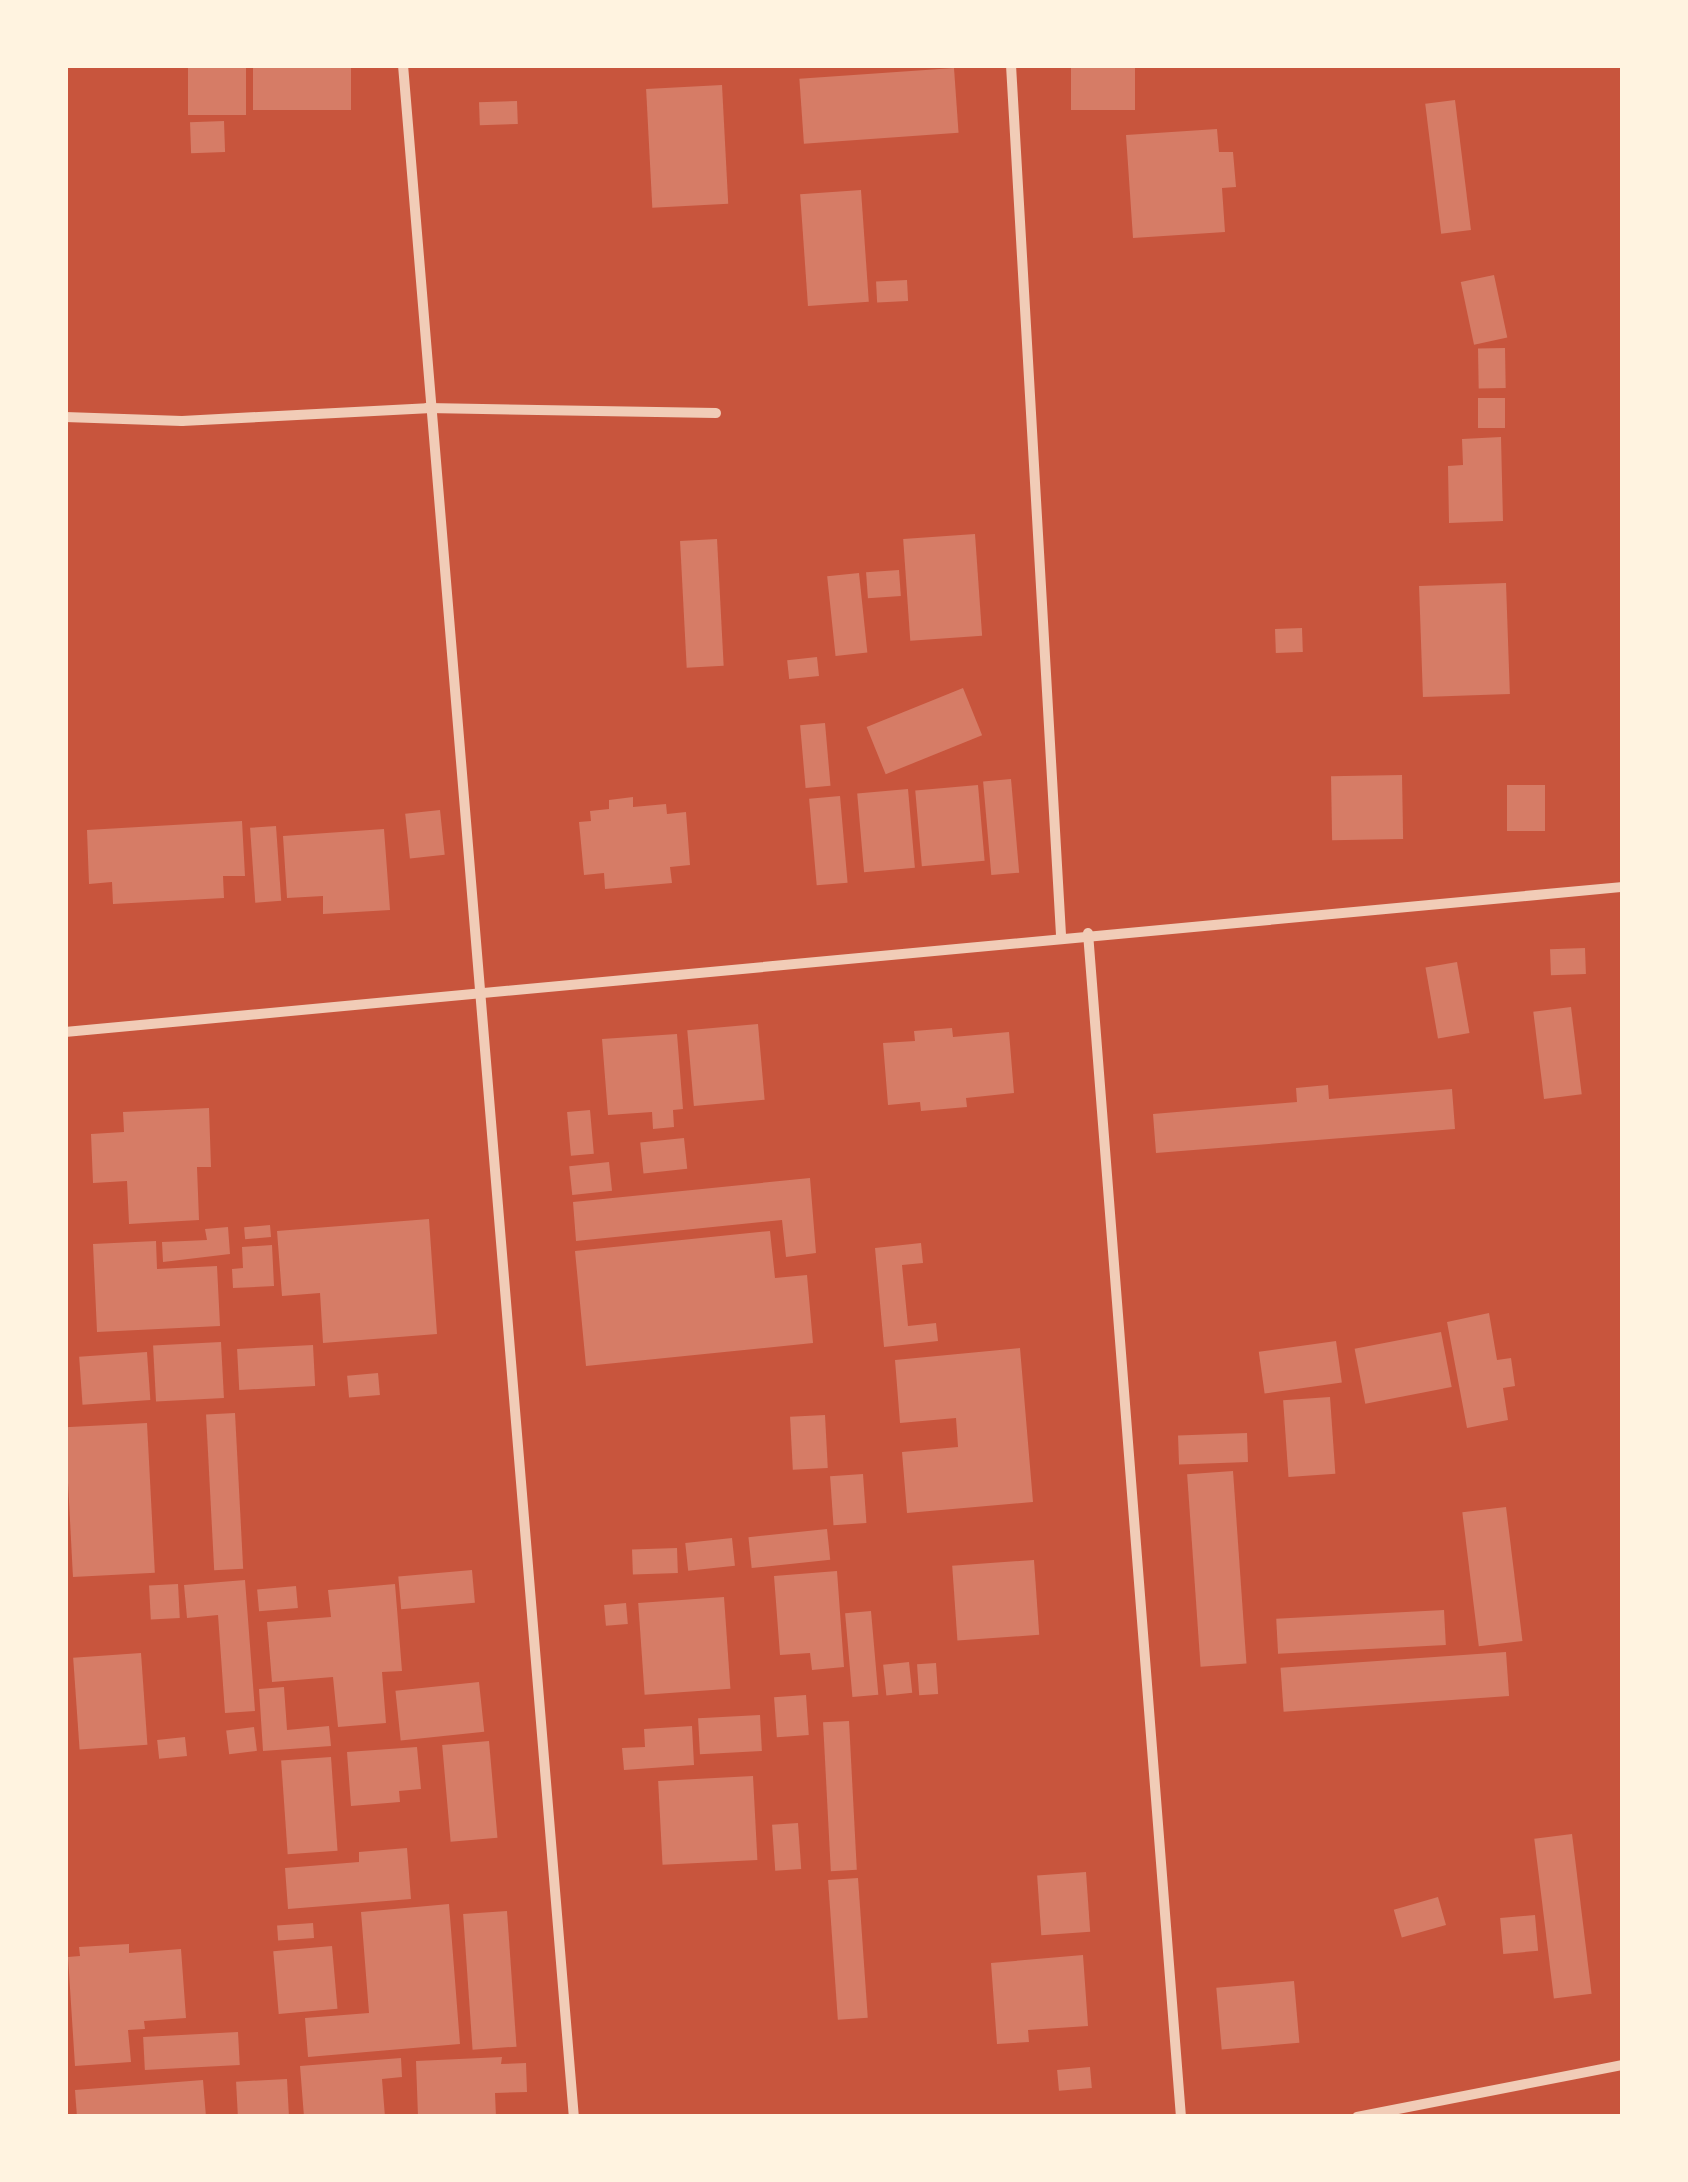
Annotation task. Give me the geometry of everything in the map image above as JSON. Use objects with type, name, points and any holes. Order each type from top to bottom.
[{"type":"street","points":[[403,65],[427,408],[481,994],[574,2117]]},
{"type":"street","points":[[1011,65],[1061,936]]},
{"type":"street","points":[[65,417],[182,421],[427,408],[716,414]]},
{"type":"street","points":[[65,1032],[1088,933],[1623,887]]},
{"type":"street","points":[[1088,933],[1180,2117]]},
{"type":"street","points":[[1357,2117],[1623,2065]]},
{"type":"building","points":[[188,65],[246,65],[246,115],[188,115]]},
{"type":"building","points":[[253,65],[351,65],[351,110],[253,110]]},
{"type":"building","points":[[1071,65],[1135,65],[1135,110],[1071,110]]},
{"type":"building","points":[[954,68],[959,133],[804,144],[799,79]]},
{"type":"building","points":[[722,85],[728,204],[652,208],[646,89]]},
{"type":"building","points":[[1455,100],[1471,230],[1441,234],[1425,104]]},
{"type":"building","points":[[517,101],[518,124],[480,125],[479,102]]},
{"type":"building","points":[[224,121],[225,152],[191,153],[190,122]]},
{"type":"building","points":[[1217,129],[1219,152],[1233,152],[1236,187],[1222,188],[1225,232],[1133,238],[1126,135]]},
{"type":"building","points":[[861,190],[869,302],[808,306],[800,194]]},
{"type":"building","points":[[1494,275],[1507,338],[1474,345],[1461,282]]},
{"type":"building","points":[[907,280],[908,301],[877,303],[876,282]]},
{"type":"building","points":[[1478,348],[1505,348],[1506,388],[1479,388]]},
{"type":"building","points":[[1478,398],[1505,398],[1505,428],[1478,428]]},
{"type":"building","points":[[1501,437],[1503,521],[1449,523],[1448,466],[1463,465],[1462,439]]},
{"type":"building","points":[[975,534],[982,636],[910,641],[903,539]]},
{"type":"building","points":[[717,539],[724,666],[687,668],[680,541]]},
{"type":"building","points":[[899,570],[901,596],[868,598],[866,572]]},
{"type":"building","points":[[859,573],[867,653],[836,656],[827,576]]},
{"type":"building","points":[[1506,583],[1510,694],[1423,697],[1419,586]]},
{"type":"building","points":[[1302,628],[1303,652],[1276,653],[1275,629]]},
{"type":"building","points":[[817,657],[819,676],[789,679],[787,660]]},
{"type":"building","points":[[963,688],[982,735],[886,774],[867,727]]},
{"type":"building","points":[[825,723],[830,786],[806,788],[800,725]]},
{"type":"building","points":[[1402,775],[1403,839],[1332,840],[1331,776]]},
{"type":"building","points":[[1011,779],[1019,873],[991,875],[983,781]]},
{"type":"building","points":[[978,785],[985,861],[922,866],[915,790]]},
{"type":"building","points":[[1507,785],[1545,785],[1545,831],[1507,831]]},
{"type":"building","points":[[908,789],[915,868],[864,872],[857,793]]},
{"type":"building","points":[[840,796],[848,883],[817,885],[809,799]]},
{"type":"building","points":[[633,797],[633,807],[666,804],[667,814],[686,812],[690,865],[670,867],[672,883],[605,889],[604,873],[584,875],[579,822],[591,821],[590,811],[609,809],[609,800]]},
{"type":"building","points":[[440,810],[445,855],[410,858],[405,814]]},
{"type":"building","points":[[242,821],[245,876],[223,876],[224,898],[113,904],[112,882],[89,884],[87,830]]},
{"type":"building","points":[[276,826],[281,901],[255,903],[250,828]]},
{"type":"building","points":[[384,829],[390,910],[323,914],[323,896],[287,898],[283,836]]},
{"type":"building","points":[[1585,948],[1586,974],[1551,975],[1550,949]]},
{"type":"building","points":[[1457,962],[1470,1033],[1438,1038],[1425,968]]},
{"type":"building","points":[[1571,1007],[1582,1094],[1544,1099],[1533,1012]]},
{"type":"building","points":[[758,1024],[765,1100],[694,1106],[687,1030]]},
{"type":"building","points":[[952,1028],[953,1037],[1009,1032],[1014,1093],[966,1098],[967,1107],[921,1111],[920,1102],[888,1105],[883,1043],[915,1041],[914,1031]]},
{"type":"building","points":[[677,1034],[683,1109],[673,1110],[674,1127],[653,1129],[652,1112],[608,1115],[602,1039]]},
{"type":"building","points":[[1328,1085],[1329,1099],[1452,1089],[1455,1129],[1156,1153],[1153,1114],[1297,1102],[1296,1088]]},
{"type":"building","points":[[209,1108],[211,1167],[197,1167],[199,1220],[129,1224],[127,1181],[93,1183],[91,1134],[124,1132],[123,1112]]},
{"type":"building","points":[[590,1110],[594,1154],[571,1156],[567,1112]]},
{"type":"building","points":[[684,1138],[687,1169],[643,1173],[640,1143]]},
{"type":"building","points":[[609,1162],[612,1191],[572,1195],[569,1166]]},
{"type":"building","points":[[810,1178],[816,1253],[786,1257],[782,1220],[576,1241],[573,1202]]},
{"type":"building","points":[[429,1219],[437,1334],[323,1343],[320,1293],[282,1296],[277,1231]]},
{"type":"building","points":[[270,1225],[271,1237],[245,1239],[244,1227]]},
{"type":"building","points":[[228,1227],[230,1254],[163,1262],[162,1242],[207,1240],[205,1229]]},
{"type":"building","points":[[770,1231],[775,1278],[807,1275],[813,1343],[586,1366],[575,1251]]},
{"type":"building","points":[[156,1241],[157,1269],[217,1266],[220,1326],[97,1332],[93,1244]]},
{"type":"building","points":[[921,1243],[923,1263],[902,1265],[908,1326],[936,1323],[938,1341],[884,1347],[875,1248]]},
{"type":"building","points":[[272,1245],[274,1286],[233,1288],[232,1269],[243,1268],[242,1247]]},
{"type":"building","points":[[1489,1313],[1497,1360],[1511,1358],[1515,1386],[1503,1388],[1508,1420],[1467,1428],[1447,1322]]},
{"type":"building","points":[[1441,1332],[1452,1387],[1365,1404],[1355,1349]]},
{"type":"building","points":[[1336,1341],[1342,1383],[1265,1393],[1259,1352]]},
{"type":"building","points":[[221,1342],[224,1398],[156,1401],[153,1346]]},
{"type":"building","points":[[313,1345],[315,1386],[239,1390],[237,1349]]},
{"type":"building","points":[[1020,1348],[1033,1502],[907,1513],[902,1452],[958,1447],[956,1418],[900,1423],[895,1360]]},
{"type":"building","points":[[147,1352],[150,1400],[83,1405],[79,1357]]},
{"type":"building","points":[[378,1373],[380,1395],[349,1398],[347,1376]]},
{"type":"building","points":[[1330,1397],[1335,1474],[1288,1477],[1283,1400]]},
{"type":"building","points":[[235,1413],[243,1569],[214,1570],[206,1415]]},
{"type":"building","points":[[825,1415],[828,1468],[793,1470],[790,1417]]},
{"type":"building","points":[[147,1423],[155,1573],[73,1577],[65,1427]]},
{"type":"building","points":[[1247,1433],[1248,1462],[1179,1464],[1178,1435]]},
{"type":"building","points":[[1233,1471],[1246,1664],[1201,1667],[1187,1474]]},
{"type":"building","points":[[863,1474],[866,1523],[833,1525],[830,1476]]},
{"type":"building","points":[[1506,1507],[1522,1641],[1479,1646],[1462,1512]]},
{"type":"building","points":[[827,1529],[830,1560],[752,1568],[748,1537]]},
{"type":"building","points":[[732,1538],[735,1566],[688,1571],[685,1543]]},
{"type":"building","points":[[677,1548],[678,1573],[633,1575],[632,1550]]},
{"type":"building","points":[[1034,1560],[1039,1635],[957,1641],[952,1566]]},
{"type":"building","points":[[472,1570],[475,1603],[401,1609],[398,1576]]},
{"type":"building","points":[[837,1571],[844,1667],[812,1670],[810,1653],[780,1655],[774,1576]]},
{"type":"building","points":[[245,1580],[255,1711],[225,1713],[218,1615],[187,1618],[184,1585]]},
{"type":"building","points":[[178,1584],[180,1618],[151,1619],[149,1586]]},
{"type":"building","points":[[395,1584],[402,1671],[382,1672],[386,1723],[338,1727],[333,1677],[272,1682],[267,1622],[331,1617],[328,1590]]},
{"type":"building","points":[[296,1586],[298,1608],[259,1611],[257,1589]]},
{"type":"building","points":[[724,1597],[730,1689],[645,1695],[638,1603]]},
{"type":"building","points":[[626,1603],[628,1624],[606,1626],[604,1605]]},
{"type":"building","points":[[1444,1610],[1446,1645],[1278,1654],[1276,1619]]},
{"type":"building","points":[[871,1611],[878,1695],[852,1697],[845,1613]]},
{"type":"building","points":[[1506,1652],[1509,1696],[1284,1712],[1281,1668]]},
{"type":"building","points":[[141,1653],[147,1745],[80,1750],[73,1658]]},
{"type":"building","points":[[909,1662],[912,1693],[886,1696],[883,1665]]},
{"type":"building","points":[[936,1663],[938,1694],[919,1695],[917,1664]]},
{"type":"building","points":[[479,1682],[484,1732],[401,1741],[395,1691]]},
{"type":"building","points":[[284,1687],[287,1730],[329,1726],[331,1746],[263,1751],[259,1689]]},
{"type":"building","points":[[806,1695],[809,1735],[777,1737],[774,1697]]},
{"type":"building","points":[[760,1715],[762,1751],[700,1754],[698,1718]]},
{"type":"building","points":[[849,1721],[857,1870],[831,1871],[823,1722]]},
{"type":"building","points":[[692,1726],[694,1765],[624,1770],[622,1748],[645,1747],[644,1729]]},
{"type":"building","points":[[254,1727],[257,1751],[229,1754],[226,1730]]},
{"type":"building","points":[[185,1737],[187,1756],[159,1759],[157,1740]]},
{"type":"building","points":[[489,1741],[497,1838],[451,1842],[442,1745]]},
{"type":"building","points":[[417,1747],[421,1789],[399,1791],[400,1802],[351,1806],[347,1752]]},
{"type":"building","points":[[331,1757],[338,1851],[288,1854],[281,1760]]},
{"type":"building","points":[[753,1776],[757,1860],[663,1865],[658,1781]]},
{"type":"building","points":[[798,1823],[801,1869],[775,1871],[772,1825]]},
{"type":"building","points":[[1572,1834],[1592,1994],[1554,1998],[1534,1839]]},
{"type":"building","points":[[407,1848],[411,1899],[288,1909],[285,1868],[359,1862],[359,1852]]},
{"type":"building","points":[[1086,1872],[1090,1932],[1041,1935],[1037,1875]]},
{"type":"building","points":[[858,1878],[868,2018],[838,2020],[828,1880]]},
{"type":"building","points":[[1438,1897],[1446,1925],[1402,1938],[1394,1910]]},
{"type":"building","points":[[449,1904],[460,2044],[308,2057],[305,2018],[369,2013],[361,1912]]},
{"type":"building","points":[[507,1911],[516,2047],[473,2050],[463,1914]]},
{"type":"building","points":[[1535,1915],[1538,1951],[1503,1954],[1500,1918]]},
{"type":"building","points":[[313,1923],[314,1938],[278,1940],[277,1926]]},
{"type":"building","points":[[129,1944],[129,1953],[181,1949],[186,2018],[144,2021],[145,2029],[128,2030],[131,2062],[75,2066],[68,1957],[80,1956],[79,1947]]},
{"type":"building","points":[[332,1946],[337,2009],[279,2014],[273,1951]]},
{"type":"building","points":[[1083,1955],[1088,2026],[1028,2030],[1029,2042],[997,2044],[991,1963]]},
{"type":"building","points":[[1294,1981],[1299,2043],[1222,2050],[1216,1988]]},
{"type":"building","points":[[238,2032],[240,2065],[145,2070],[143,2037]]},
{"type":"building","points":[[502,2057],[501,2064],[526,2063],[527,2092],[495,2093],[496,2117],[418,2117],[416,2061]]},
{"type":"building","points":[[401,2058],[402,2077],[382,2079],[385,2117],[304,2117],[300,2066]]},
{"type":"building","points":[[1090,2067],[1092,2088],[1059,2091],[1057,2070]]},
{"type":"building","points":[[287,2079],[289,2117],[238,2117],[236,2082]]},
{"type":"building","points":[[203,2080],[206,2117],[77,2117],[75,2090]]}]
